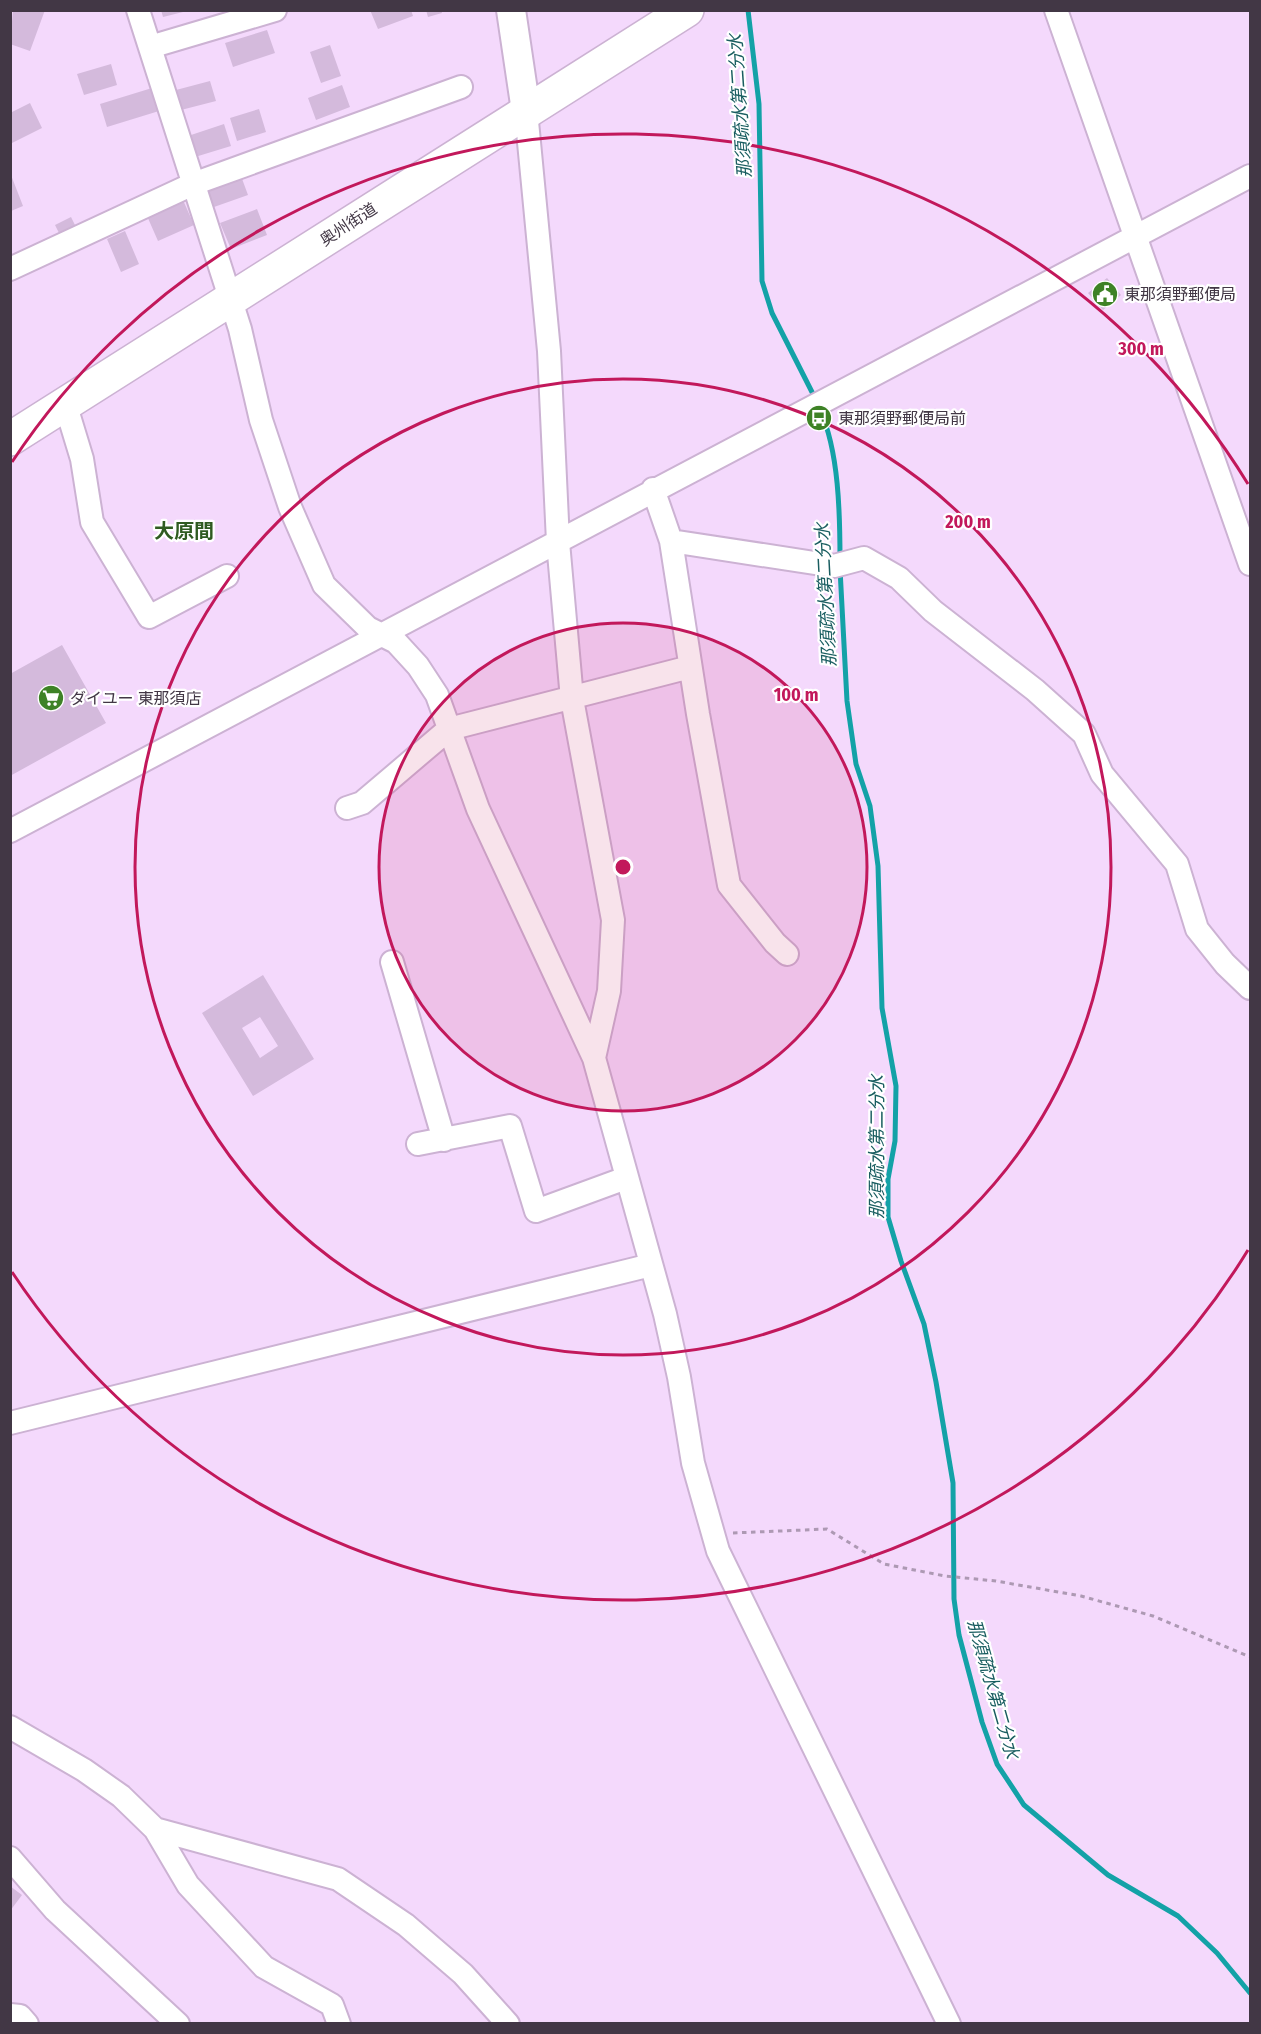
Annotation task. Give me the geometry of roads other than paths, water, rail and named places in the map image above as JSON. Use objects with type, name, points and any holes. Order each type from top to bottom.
[{"type":"highway","name":"奥州街道","points":[[10,439],[687,10]]},
{"type":"main road","points":[[511,10],[526,111]]},
{"type":"street","points":[[138,10],[231,299],[261,420],[277,471],[324,585],[368,628],[396,642],[418,666],[436,695],[478,808],[594,1058],[651,1265],[679,1377],[693,1463],[718,1551],[950,2024]]},
{"type":"street","points":[[150,47],[275,10]]},
{"type":"street","points":[[1056,10],[1251,564]]},
{"type":"street","points":[[10,269],[193,184],[461,87]]},
{"type":"street","points":[[526,111],[549,351],[558,542],[572,699],[613,920],[609,991],[594,1058]]},
{"type":"street","points":[[10,831],[558,542],[653,489],[1251,176]]},
{"type":"street","points":[[65,403],[82,459],[92,522],[149,617],[227,576]]},
{"type":"street","points":[[653,489],[671,541],[690,667],[729,885],[775,943],[787,954]]},
{"type":"street","points":[[671,541],[834,566],[864,558],[899,578],[933,611],[1035,690],[1084,734],[1102,774],[1177,864],[1197,929],[1225,964],[1251,988]]},
{"type":"street","points":[[347,808],[362,803],[448,729],[690,667]]},
{"type":"street","points":[[392,962],[444,1140]]},
{"type":"street","points":[[418,1144],[510,1126],[536,1211],[627,1178]]},
{"type":"street","points":[[10,1423],[651,1265]]},
{"type":"street","points":[[10,1727],[84,1770],[121,1796],[155,1829],[188,1885],[256,1958],[264,1966],[332,2005],[339,2024]]},
{"type":"street","points":[[155,1829],[338,1879],[406,1925],[463,1974],[508,2024]]},
{"type":"street","points":[[10,1857],[55,1910],[178,2024]]},
{"type":"street","points":[[10,2015],[20,2016],[27,2024]]},
{"type":"waterway","name":"那須疏水第二分水","points":[[748,10],[759,104],[762,281],[772,313],[815,398]]},
{"type":"waterway","name":"那須疏水第二分水","points":[[820,410],[835,464],[839,504],[840,560]]},
{"type":"waterway","name":"那須疏水第二分水","points":[[840,569],[847,701],[856,764],[870,806],[878,866],[882,1008],[896,1086],[895,1141],[888,1179],[888,1217],[924,1324],[936,1382],[953,1483],[954,1599],[959,1635],[982,1722],[997,1764],[1024,1805],[1108,1875],[1178,1916],[1217,1953],[1250,1993]]},
{"type":"place","name":"東那須野郵便局","points":[[1105,294]]},
{"type":"place","name":"東那須野郵便局前","points":[[819,418]]},
{"type":"place","name":"ダイユー 東那須店","points":[[51,698]]},
{"type":"district","name":"大原間","points":[[184,531]]}]
